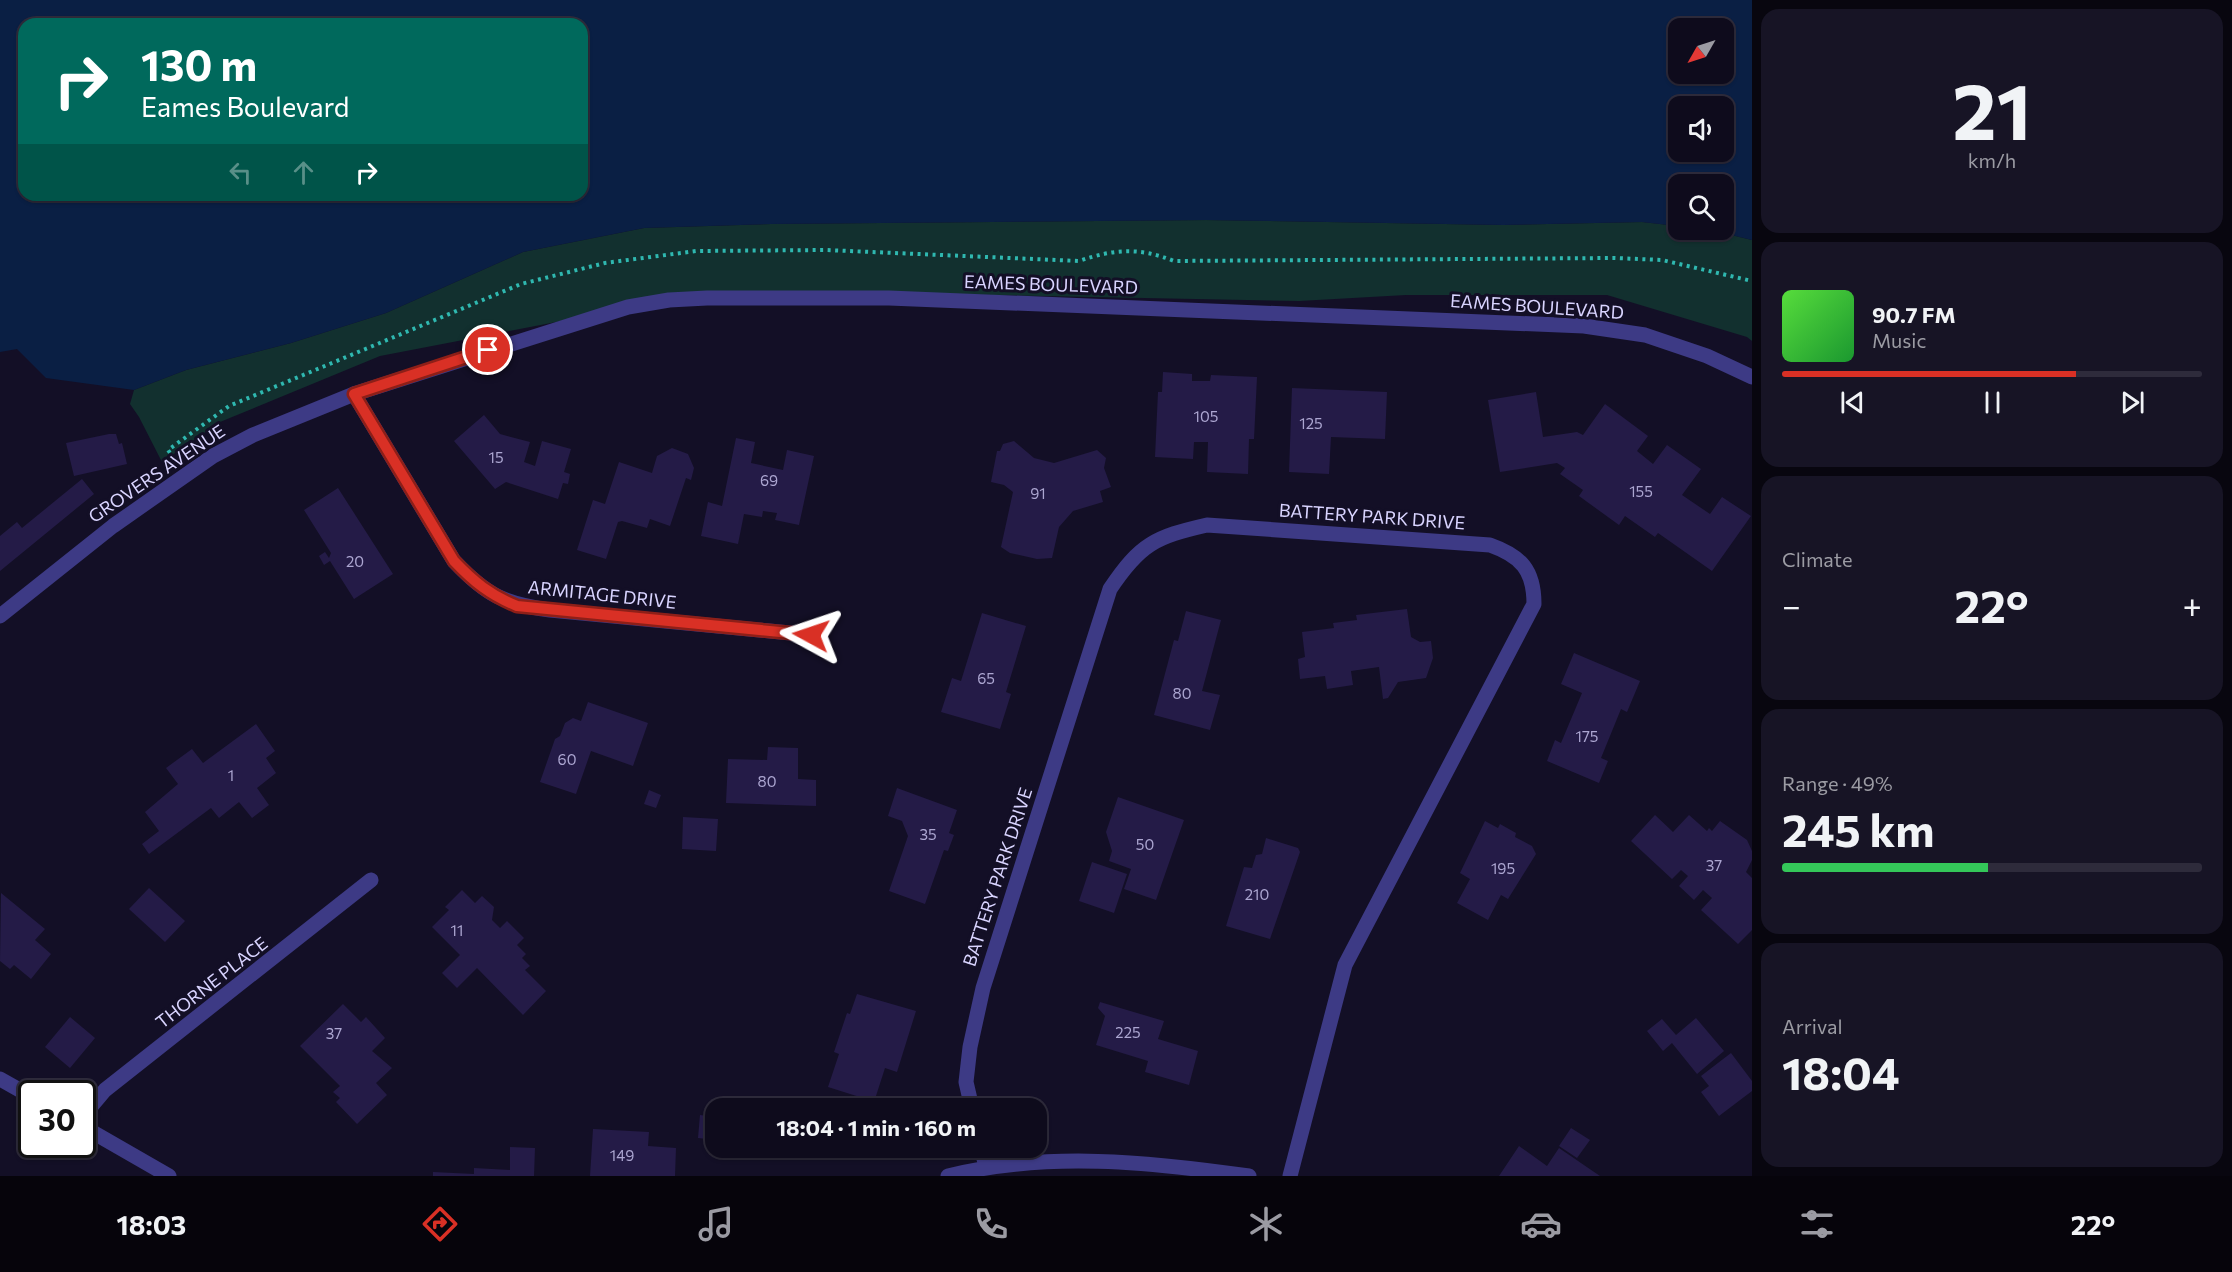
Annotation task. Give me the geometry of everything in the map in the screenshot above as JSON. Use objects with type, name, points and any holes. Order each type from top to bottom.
[{"type":"street","name":"EAMES BOULEVARD","points":[[354,394],[599,314],[669,300],[707,298],[889,298],[1584,326],[1645,335],[1707,356],[1752,377]]},
{"type":"street","name":"GROVERS AVENUE","points":[[0,616],[112,526],[213,456],[253,435],[354,394]]},
{"type":"street","name":"ARMITAGE DRIVE","points":[[354,394],[454,561],[474,582],[492,596],[517,606],[811,635]]},
{"type":"street","name":"BATTERY PARK DRIVE","points":[[970,1098],[966,1082],[970,1047],[983,988],[1110,590],[1141,549],[1166,534],[1207,525],[1490,545],[1510,552],[1526,568],[1534,583],[1534,604],[1345,964],[1290,1176]]},
{"type":"street","name":"THORNE PLACE","points":[[96,1101],[105,1090],[371,880]]},
{"type":"street","points":[[0,1079],[18,1089]]},
{"type":"street","points":[[96,1134],[169,1176]]},
{"type":"street","points":[[984,1158],[986,1166]]},
{"type":"street","points":[[948,1176],[986,1166],[1109,1161],[1249,1176]]},
{"type":"green space","points":[[1206,220],[1503,225],[1642,222],[1668,225],[1668,240],[1734,240],[1734,236],[1752,240],[1752,341],[1747,337],[1607,295],[1406,295],[1299,301],[888,293],[655,303],[380,356],[220,422],[162,462],[130,404],[134,390],[186,370],[291,343],[386,313],[523,252],[644,228],[771,224]]},
{"type":"water","points":[[0,0],[1752,0],[1752,240],[1734,236],[1734,174],[1668,174],[1668,225],[1642,222],[1503,225],[1206,220],[771,224],[644,228],[523,252],[386,313],[291,343],[186,370],[134,390],[46,378],[17,349],[0,352]]},
{"type":"building","points":[[1163,372],[1192,374],[1192,381],[1210,381],[1211,375],[1257,377],[1254,439],[1249,439],[1248,474],[1207,472],[1208,442],[1194,442],[1193,459],[1155,457],[1158,392],[1162,392]]},
{"type":"building","points":[[1292,388],[1387,392],[1385,439],[1331,437],[1329,474],[1289,472]]},
{"type":"building","points":[[1536,392],[1543,437],[1577,432],[1583,435],[1605,404],[1648,436],[1637,451],[1653,464],[1667,445],[1701,469],[1682,495],[1710,514],[1722,497],[1751,516],[1712,571],[1658,533],[1655,537],[1625,516],[1619,525],[1579,496],[1583,490],[1560,474],[1565,468],[1557,463],[1500,472],[1488,400]]},
{"type":"building","points":[[484,415],[500,434],[530,442],[524,462],[535,466],[542,441],[571,449],[564,472],[570,474],[568,484],[563,483],[558,499],[506,482],[495,489],[454,441]]},
{"type":"building","points":[[116,434],[119,444],[122,443],[127,464],[74,476],[66,443]]},
{"type":"building","points":[[736,438],[755,442],[751,463],[783,470],[787,450],[814,456],[799,525],[775,520],[777,513],[763,511],[762,517],[744,514],[738,544],[701,536],[708,502],[722,506]]},
{"type":"building","points":[[1014,441],[1034,458],[1054,463],[1097,450],[1106,458],[1104,468],[1111,487],[1100,491],[1103,502],[1073,511],[1059,527],[1052,558],[1037,559],[1010,553],[1001,547],[1013,492],[1004,485],[991,482],[997,451],[1000,451],[1003,444]]},
{"type":"building","points":[[672,448],[688,454],[694,468],[691,480],[686,478],[670,526],[650,519],[647,528],[618,522],[606,559],[577,550],[593,500],[605,504],[619,462],[652,473],[657,456]]},
{"type":"building","points":[[82,479],[94,494],[0,571],[0,536],[17,522],[22,528]]},
{"type":"building","points":[[338,488],[393,574],[354,599],[330,561],[324,565],[319,556],[325,552],[329,558],[331,553],[304,510]]},
{"type":"building","points":[[1407,609],[1411,637],[1420,642],[1431,641],[1433,658],[1426,678],[1398,682],[1388,698],[1383,699],[1379,667],[1351,671],[1353,685],[1327,689],[1325,676],[1300,679],[1298,659],[1305,657],[1302,632],[1334,628],[1333,623],[1357,620],[1356,615]]},
{"type":"building","points":[[1186,611],[1221,620],[1202,691],[1220,695],[1210,730],[1154,715],[1174,640],[1178,641]]},
{"type":"building","points":[[982,613],[1026,626],[1006,692],[1011,694],[1000,729],[941,712],[952,678],[961,681]]},
{"type":"building","points":[[1574,653],[1640,681],[1627,712],[1621,709],[1601,758],[1608,761],[1599,783],[1547,761],[1555,740],[1561,743],[1582,693],[1561,684]]},
{"type":"building","points":[[588,702],[648,723],[633,766],[591,751],[576,794],[540,782],[555,739],[560,736],[565,723],[573,718],[581,721]]},
{"type":"building","points":[[256,724],[275,751],[266,758],[276,773],[257,788],[269,805],[252,818],[239,802],[219,818],[211,808],[149,854],[142,844],[159,831],[145,812],[178,784],[166,768],[192,749],[203,763]]},
{"type":"building","points":[[768,747],[798,748],[798,779],[816,780],[816,806],[726,803],[728,759],[767,760]]},
{"type":"building","points":[[897,788],[957,810],[949,833],[954,835],[948,851],[944,850],[925,904],[889,891],[908,836],[902,821],[888,816]]},
{"type":"building","points":[[649,790],[661,795],[656,808],[644,804]]},
{"type":"building","points":[[1118,797],[1184,820],[1156,900],[1124,889],[1131,869],[1109,861],[1112,851],[1106,832]]},
{"type":"building","points":[[1655,815],[1673,832],[1689,815],[1707,831],[1709,828],[1712,831],[1720,821],[1747,840],[1752,851],[1752,860],[1746,872],[1752,878],[1752,930],[1738,944],[1701,910],[1712,898],[1703,890],[1694,900],[1679,886],[1688,876],[1681,870],[1672,879],[1631,841]]},
{"type":"building","points":[[683,817],[718,819],[716,851],[682,849]]},
{"type":"building","points":[[1485,821],[1498,828],[1500,824],[1516,833],[1515,837],[1532,846],[1536,854],[1508,899],[1501,895],[1488,920],[1457,903],[1470,879],[1460,873]]},
{"type":"building","points":[[1266,838],[1298,848],[1300,852],[1270,939],[1226,926],[1244,867],[1252,868],[1256,855],[1262,854]]},
{"type":"building","points":[[1092,862],[1127,874],[1114,913],[1079,901]]},
{"type":"building","points":[[149,888],[185,921],[165,942],[129,909]]},
{"type":"building","points":[[462,890],[475,903],[482,896],[494,907],[492,920],[500,928],[507,921],[524,938],[517,945],[526,954],[522,958],[530,966],[525,970],[546,991],[523,1015],[477,968],[457,988],[442,973],[460,955],[432,927],[449,910],[445,907]]},
{"type":"building","points":[[1,893],[45,929],[35,940],[51,954],[31,979],[14,965],[10,969],[0,961]]},
{"type":"building","points":[[857,994],[916,1011],[897,1072],[885,1068],[875,1098],[868,1096],[863,1098],[828,1087],[839,1054],[834,1052],[847,1013],[850,1014]]},
{"type":"building","points":[[1100,1002],[1164,1021],[1158,1039],[1198,1051],[1189,1085],[1145,1072],[1148,1061],[1096,1045],[1105,1016],[1098,1008]]},
{"type":"building","points":[[343,1004],[361,1022],[366,1017],[385,1038],[372,1051],[392,1068],[376,1083],[387,1095],[357,1124],[336,1102],[340,1098],[333,1092],[340,1086],[300,1046]]},
{"type":"building","points":[[70,1017],[95,1038],[70,1068],[45,1047]]},
{"type":"building","points":[[1696,1018],[1724,1051],[1697,1074],[1672,1043],[1663,1051],[1647,1031],[1662,1019],[1676,1035]]},
{"type":"building","points":[[1731,1053],[1752,1081],[1752,1091],[1719,1116],[1701,1092],[1709,1086],[1701,1076]]},
{"type":"building","points":[[700,1115],[705,1116],[705,1139],[698,1138]]},
{"type":"building","points":[[1571,1128],[1590,1140],[1577,1158],[1559,1146]]},
{"type":"building","points":[[593,1129],[649,1132],[648,1146],[676,1148],[675,1176],[590,1176]]},
{"type":"building","points":[[1519,1146],[1547,1166],[1559,1148],[1600,1176],[1499,1176]]},
{"type":"building","points":[[510,1147],[535,1148],[534,1176],[433,1176],[433,1172],[474,1174],[474,1168],[510,1170]]},
{"type":"route","points":[[488,350],[354,394],[454,561],[474,582],[492,596],[517,606],[811,635]]}]
